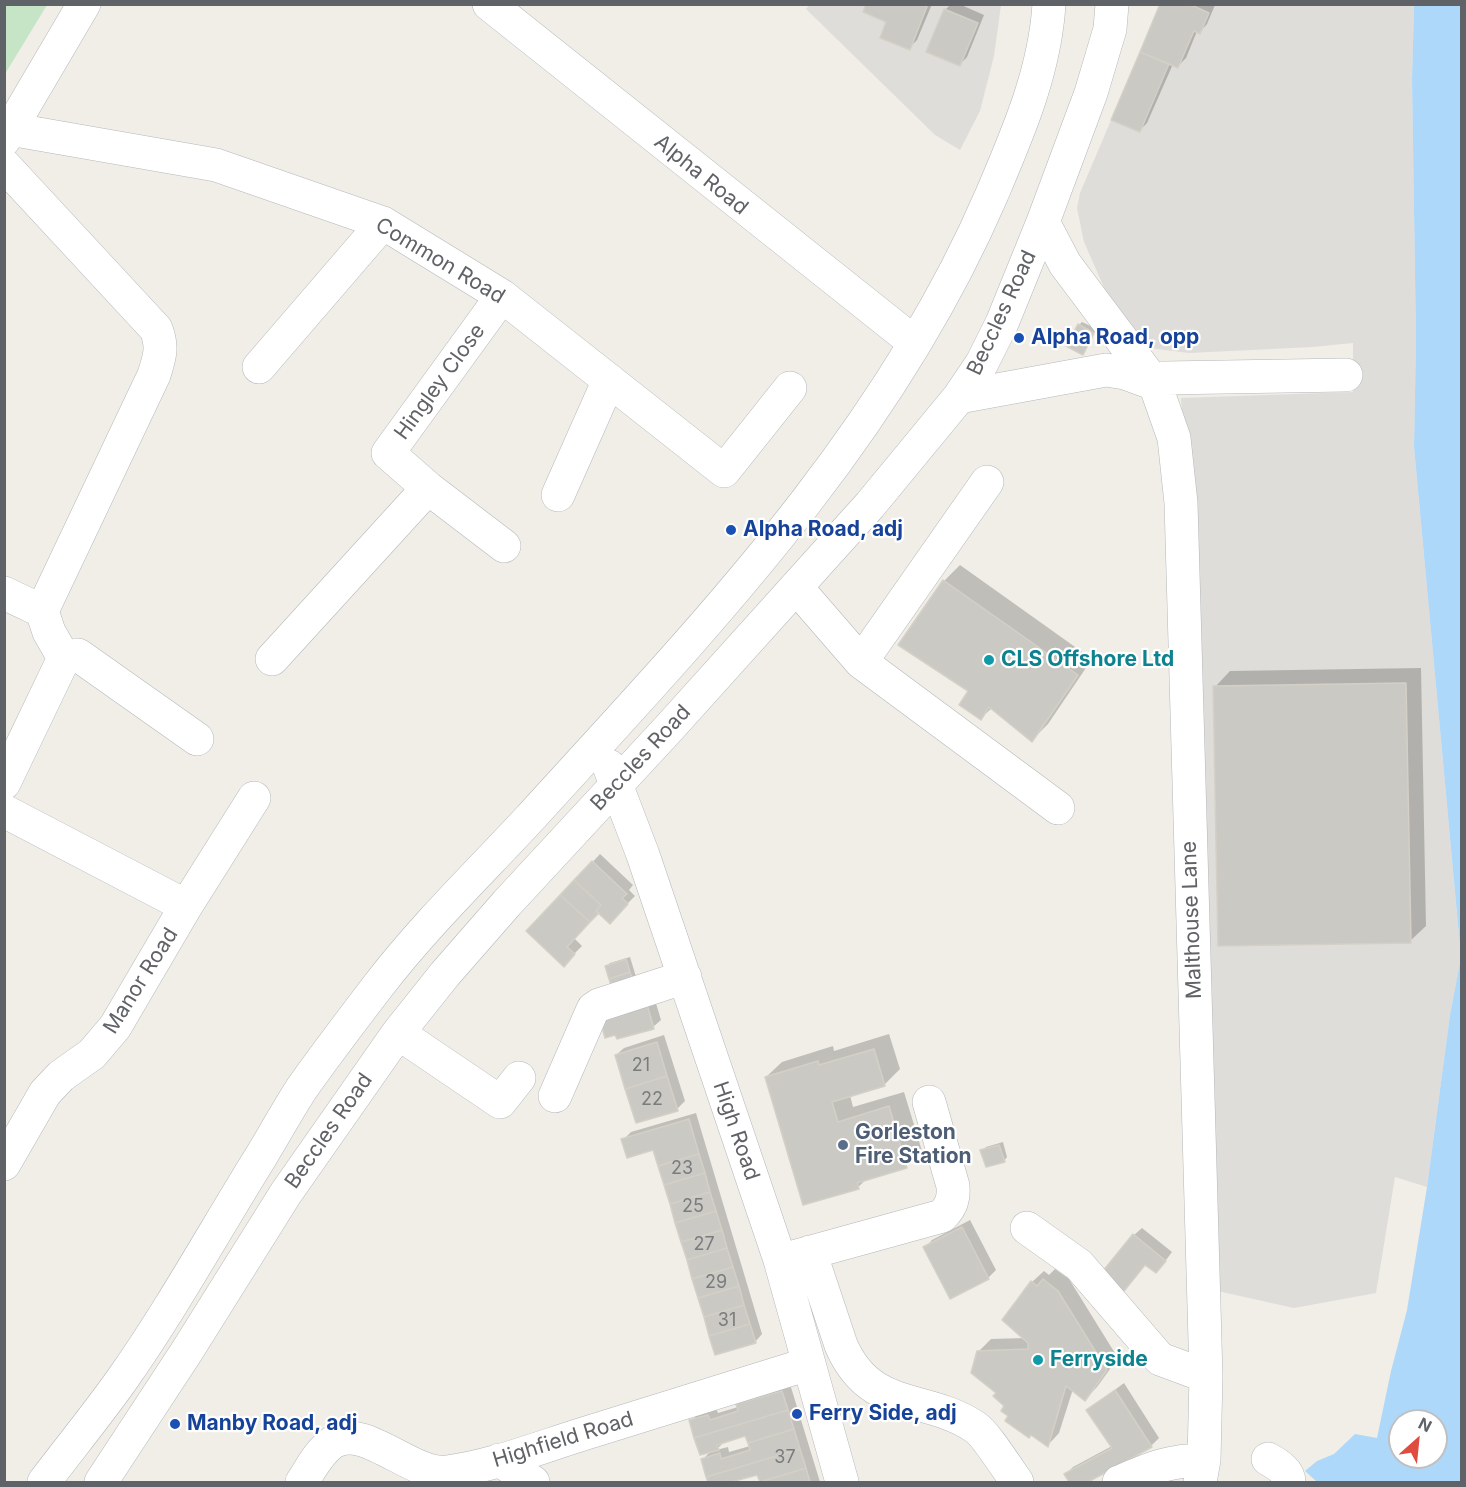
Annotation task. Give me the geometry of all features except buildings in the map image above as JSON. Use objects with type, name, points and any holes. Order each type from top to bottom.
[{"type":"street","points":[[7,132],[84,4]]},
{"type":"street","name":"Alpha Road","points":[[489,4],[915,343]]},
{"type":"street","name":"Beccles Road","points":[[44,1482],[121,1380],[301,1090],[374,991],[474,875],[655,682],[786,530],[834,465],[915,343],[960,263],[985,210],[1028,106],[1047,35],[1049,4]]},
{"type":"street","name":"Beccles Road","points":[[101,1482],[193,1342],[286,1193],[399,1033],[445,974],[796,587],[908,461],[959,398],[982,363],[1002,323],[1043,222],[1091,93],[1115,13]]},
{"type":"street","name":"Common Road","points":[[7,132],[216,165],[383,223],[502,296],[724,471],[790,387]]},
{"type":"street","points":[[4,165],[156,329],[161,342],[160,358],[154,375],[42,611],[49,632],[64,658]]},
{"type":"street","name":"Malthouse Lane","points":[[1043,222],[1065,264],[1155,384],[1174,438],[1181,503],[1206,1376],[1202,1471]]},
{"type":"street","points":[[259,367],[383,223]]},
{"type":"street","name":"Hingley Close","points":[[502,296],[388,453],[504,546]]},
{"type":"street","points":[[959,398],[1107,370],[1125,373],[1155,384],[1165,378],[1346,375]]},
{"type":"street","points":[[558,495],[609,380]]},
{"type":"street","points":[[861,662],[987,482]]},
{"type":"street","points":[[272,659],[429,488]]},
{"type":"street","points":[[796,587],[861,662],[1058,808]]},
{"type":"street","points":[[4,593],[42,611]]},
{"type":"street","points":[[64,658],[78,655],[197,739]]},
{"type":"street","points":[[4,783],[64,658]]},
{"type":"street","name":"High Road","points":[[598,742],[617,783],[685,977],[795,1256],[808,1364],[842,1482]]},
{"type":"street","name":"Manor Road","points":[[4,1164],[45,1093],[61,1076],[92,1054],[115,1027],[186,906],[255,798]]},
{"type":"street","name":"Manor Road","points":[[4,811],[186,906]]},
{"type":"street","points":[[555,1096],[593,1009],[598,1005],[685,977]]},
{"type":"street","points":[[399,1033],[500,1102],[519,1078]]},
{"type":"street","points":[[929,1102],[953,1186],[954,1197],[947,1212],[942,1216],[795,1256],[847,1358],[859,1375],[875,1388],[893,1398],[956,1416],[978,1428],[1017,1482]]},
{"type":"street","points":[[1027,1228],[1079,1265],[1160,1359],[1206,1376]]},
{"type":"street","name":"Highfield Road","points":[[302,1482],[319,1456],[332,1442],[345,1438],[365,1441],[426,1470],[445,1473],[499,1460],[808,1364]]},
{"type":"street","points":[[499,1460],[533,1482]]},
{"type":"street","points":[[1119,1482],[1158,1465],[1186,1460],[1202,1471]]},
{"type":"shaded area","points":[[810,4],[1001,5],[994,56],[980,111],[960,150],[935,135],[806,9]]},
{"type":"shaded area","points":[[1160,5],[1414,5],[1412,79],[1416,340],[1414,447],[1461,957],[1450,1015],[1427,1187],[1395,1177],[1376,1293],[1294,1308],[1213,1290],[1190,530],[1181,398],[1353,392],[1353,343],[1189,353],[1149,348],[1106,292],[1084,242],[1077,208],[1080,193]]},
{"type":"green space","points":[[4,5],[47,5],[5,74]]},
{"type":"water","points":[[1414,5],[1462,5],[1461,1482],[1317,1482],[1305,1471],[1317,1461],[1334,1454],[1355,1434],[1377,1438],[1407,1310],[1427,1187],[1450,1015],[1461,957],[1414,447],[1416,340],[1412,79]]},
{"type":"place","name":"Alpha Road, opp","points":[[1019,338]]},
{"type":"place","name":"Alpha Road, adj","points":[[731,530]]},
{"type":"place","name":"CLS Offshore Ltd","points":[[989,660]]},
{"type":"place","name":"Gorleston Fire Station","points":[[843,1145]]},
{"type":"place","name":"Ferryside","points":[[1038,1360]]},
{"type":"place","name":"Ferry Side, adj","points":[[797,1414]]},
{"type":"place","name":"Manby Road, adj","points":[[175,1424]]}]
